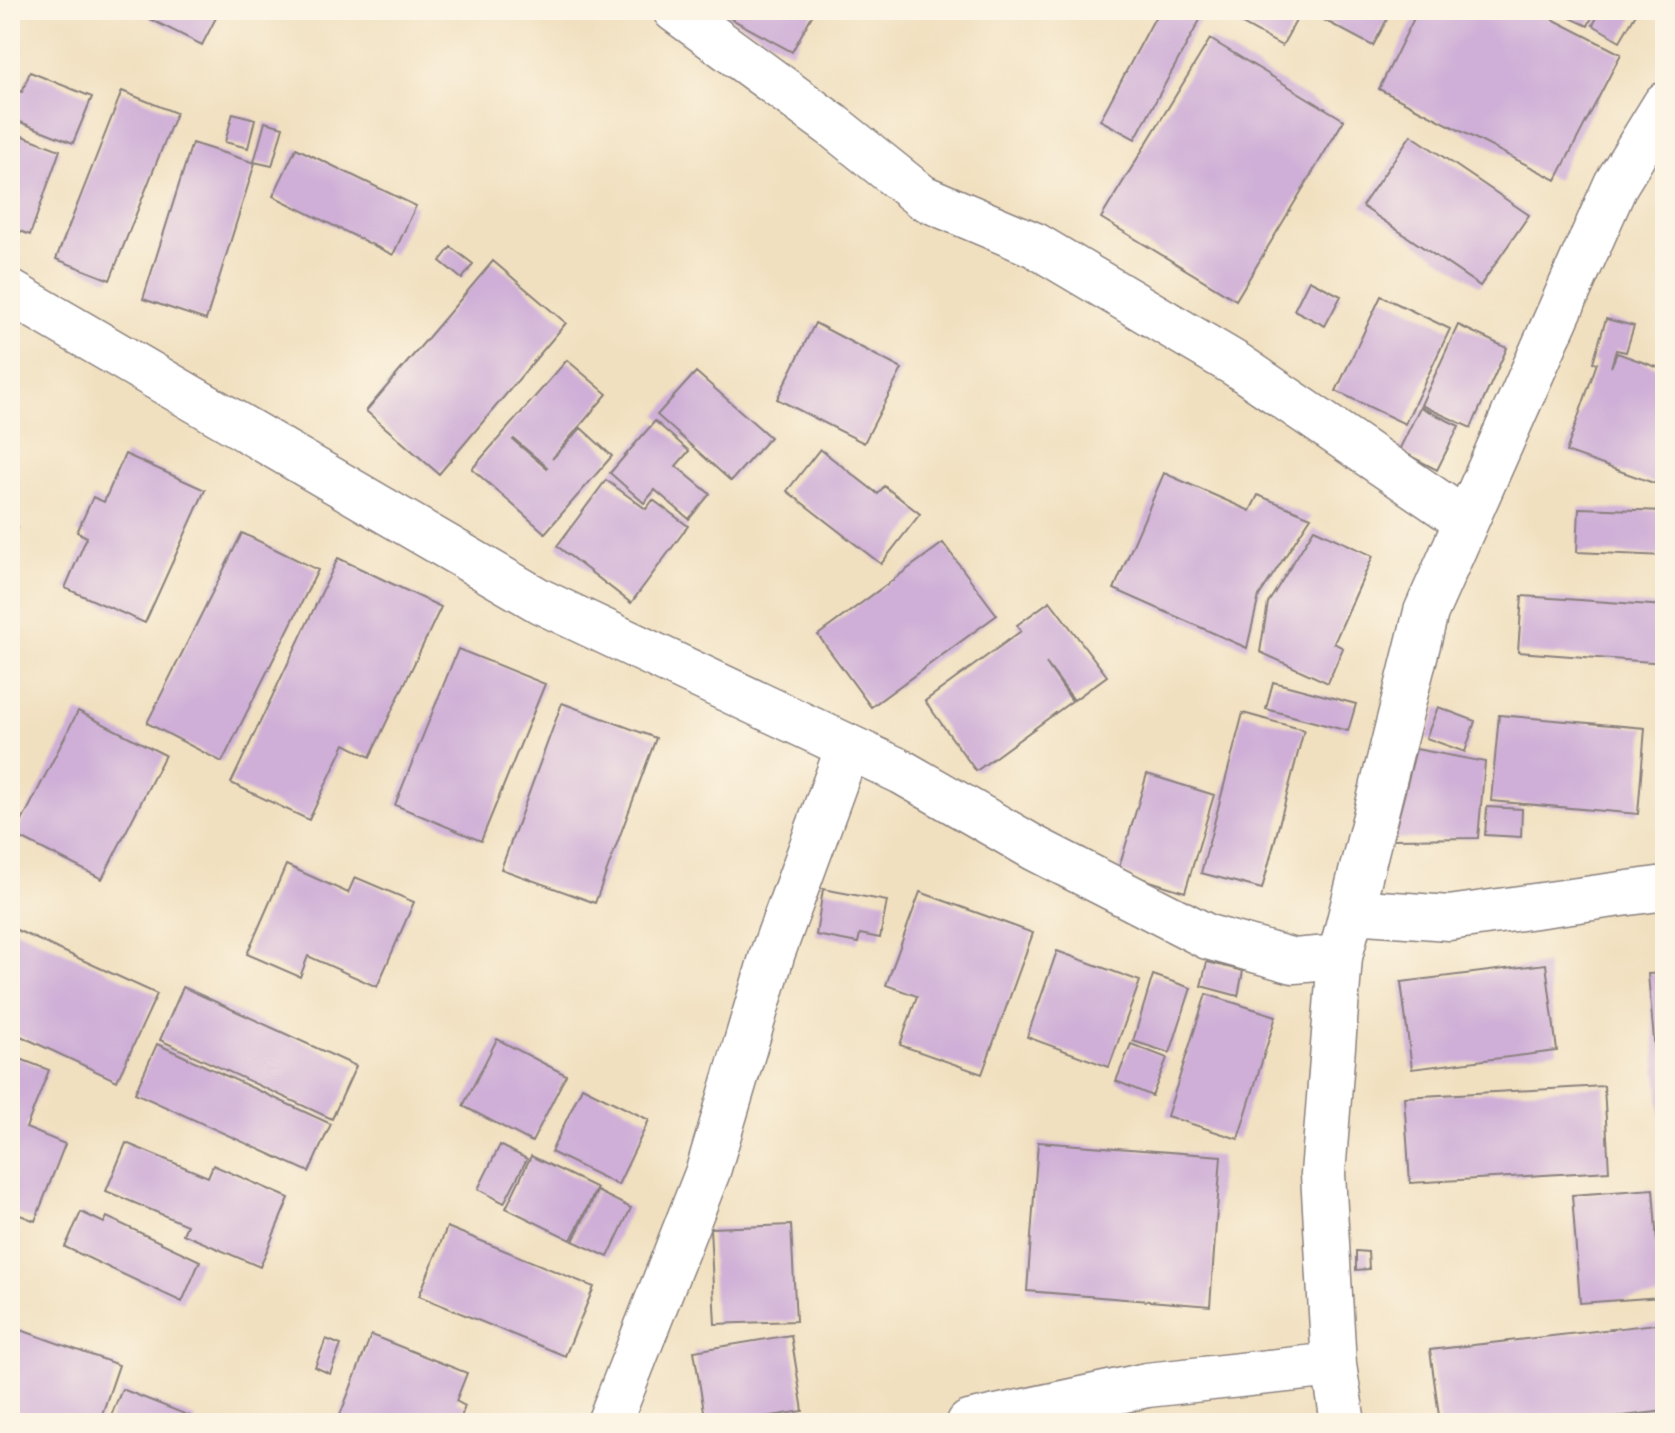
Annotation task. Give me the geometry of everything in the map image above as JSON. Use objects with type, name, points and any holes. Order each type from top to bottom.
[{"type":"street","points":[[675,10],[832,125],[922,197],[1049,253],[1237,365],[1466,521]]},
{"type":"street","points":[[1343,1423],[1334,1365],[1323,1174],[1340,957],[1426,612],[1616,184],[1665,104]]},
{"type":"street","points":[[10,292],[540,601],[902,772],[1036,849],[1208,937],[1294,961],[1340,957]]},
{"type":"street","points":[[609,1423],[708,1171],[773,952],[848,747]]},
{"type":"street","points":[[1352,911],[1449,918],[1665,888]]},
{"type":"street","points":[[969,1423],[1147,1385],[1334,1365]]},
{"type":"building","points":[[155,10],[220,10],[202,45],[150,19]]},
{"type":"building","points":[[715,10],[815,10],[792,52]]},
{"type":"building","points":[[1159,10],[1182,10],[1200,20],[1135,139],[1100,120]]},
{"type":"building","points":[[1217,10],[1302,10],[1282,46]]},
{"type":"building","points":[[1329,10],[1392,10],[1373,46],[1324,20]]},
{"type":"building","points":[[1418,10],[1535,10],[1621,54],[1556,180],[1379,89]]},
{"type":"building","points":[[1553,10],[1595,10],[1588,26]]},
{"type":"building","points":[[1601,10],[1638,10],[1620,41],[1593,25]]},
{"type":"building","points":[[1210,39],[1344,120],[1236,300],[1101,218]]},
{"type":"building","points":[[30,72],[92,97],[73,143],[10,118],[10,87],[22,92]]},
{"type":"building","points":[[122,91],[176,113],[110,280],[56,259]]},
{"type":"building","points":[[233,113],[255,119],[248,148],[225,142]]},
{"type":"building","points":[[265,122],[283,127],[272,166],[254,162]]},
{"type":"building","points":[[10,131],[60,150],[30,235],[10,227]]},
{"type":"building","points":[[1411,135],[1529,215],[1480,286],[1362,206]]},
{"type":"building","points":[[192,143],[255,163],[206,320],[143,299]]},
{"type":"building","points":[[296,148],[416,206],[393,255],[273,196]]},
{"type":"building","points":[[451,247],[473,264],[462,279],[440,261]]},
{"type":"building","points":[[493,261],[566,323],[439,474],[366,411]]},
{"type":"building","points":[[1309,280],[1341,296],[1325,326],[1294,310]]},
{"type":"building","points":[[1381,296],[1450,329],[1405,424],[1336,391]]},
{"type":"building","points":[[1606,319],[1634,326],[1626,352],[1616,350],[1611,367],[1617,353],[1665,370],[1665,487],[1566,452],[1597,363],[1593,362]]},
{"type":"building","points":[[815,323],[902,369],[864,443],[777,399]]},
{"type":"building","points":[[1458,325],[1507,348],[1471,428],[1421,405]]},
{"type":"building","points":[[567,360],[607,394],[552,459],[581,428],[612,456],[545,533],[472,469]],"holes":[[[514,439],[546,468],[513,440]]]},
{"type":"building","points":[[696,372],[770,437],[731,481],[657,415]]},
{"type":"building","points":[[1420,407],[1459,426],[1437,470],[1399,450]]},
{"type":"building","points":[[655,421],[689,451],[676,466],[710,494],[689,519],[655,490],[644,503],[610,473]]},
{"type":"building","points":[[820,449],[878,494],[884,486],[920,514],[881,564],[787,491]]},
{"type":"building","points":[[125,454],[205,490],[145,623],[65,588],[87,537],[77,532],[93,497],[104,502]]},
{"type":"building","points":[[1164,473],[1250,511],[1258,495],[1311,517],[1259,596],[1247,648],[1114,589]]},
{"type":"building","points":[[606,480],[646,509],[653,500],[688,526],[631,603],[557,546]]},
{"type":"building","points":[[1579,508],[1665,511],[1665,556],[1577,552]]},
{"type":"building","points":[[10,523],[18,527],[10,546]]},
{"type":"building","points":[[1314,529],[1373,556],[1334,643],[1343,648],[1328,683],[1260,652],[1268,603]]},
{"type":"building","points":[[242,533],[318,570],[222,762],[147,723]]},
{"type":"building","points":[[943,543],[997,615],[871,707],[818,635]]},
{"type":"building","points":[[338,558],[441,607],[370,757],[345,744],[309,820],[231,783]]},
{"type":"building","points":[[1522,596],[1665,606],[1665,663],[1518,652]]},
{"type":"building","points":[[1050,601],[1107,676],[1074,700],[1046,663],[1072,701],[976,771],[925,701],[1021,631],[1017,625]]},
{"type":"building","points":[[458,649],[545,684],[481,841],[395,805]]},
{"type":"building","points":[[1273,682],[1356,704],[1348,731],[1266,709]]},
{"type":"building","points":[[562,703],[656,738],[595,903],[501,869]]},
{"type":"building","points":[[1438,707],[1475,721],[1465,752],[1426,738]]},
{"type":"building","points":[[78,711],[165,755],[102,879],[15,835]]},
{"type":"building","points":[[1243,713],[1304,730],[1262,889],[1201,873]]},
{"type":"building","points":[[1499,715],[1645,728],[1638,814],[1491,801]]},
{"type":"building","points":[[1416,749],[1485,762],[1478,838],[1393,839]]},
{"type":"building","points":[[1147,774],[1214,795],[1185,892],[1118,871]]},
{"type":"building","points":[[1487,807],[1522,809],[1521,837],[1485,835]]},
{"type":"building","points":[[286,865],[348,893],[355,877],[414,902],[377,987],[308,956],[300,977],[247,954]]},
{"type":"building","points":[[823,889],[887,901],[880,938],[860,934],[858,943],[816,935]]},
{"type":"building","points":[[920,892],[1033,933],[982,1074],[900,1045],[917,996],[886,985]]},
{"type":"building","points":[[10,927],[157,994],[117,1081],[10,1031]]},
{"type":"building","points":[[1057,951],[1140,981],[1109,1067],[1027,1037]]},
{"type":"building","points":[[1207,962],[1243,971],[1238,996],[1201,986]]},
{"type":"building","points":[[1546,964],[1557,1051],[1412,1069],[1401,982]]},
{"type":"building","points":[[1665,973],[1665,1138],[1663,1139],[1648,974]]},
{"type":"building","points":[[1153,975],[1191,988],[1170,1053],[1133,1041]]},
{"type":"building","points":[[183,987],[356,1066],[332,1119],[160,1040]]},
{"type":"building","points":[[1206,994],[1276,1016],[1238,1139],[1167,1116]]},
{"type":"building","points":[[497,1039],[566,1075],[532,1142],[463,1106]]},
{"type":"building","points":[[157,1044],[331,1124],[309,1172],[135,1093]]},
{"type":"building","points":[[1131,1044],[1167,1058],[1152,1096],[1116,1081]]},
{"type":"building","points":[[10,1055],[49,1070],[26,1128],[65,1144],[35,1221],[10,1211]]},
{"type":"building","points":[[1604,1086],[1609,1171],[1410,1183],[1404,1097]]},
{"type":"building","points":[[582,1087],[649,1120],[618,1185],[551,1152]]},
{"type":"building","points":[[1038,1142],[1221,1156],[1210,1306],[1027,1291]]},
{"type":"building","points":[[126,1143],[208,1177],[213,1165],[289,1198],[260,1267],[183,1234],[187,1225],[106,1191]]},
{"type":"building","points":[[500,1145],[527,1159],[504,1203],[478,1189]]},
{"type":"building","points":[[531,1156],[597,1188],[571,1240],[506,1208]]},
{"type":"building","points":[[1653,1189],[1661,1297],[1580,1303],[1572,1195]]},
{"type":"building","points":[[597,1191],[631,1208],[608,1257],[573,1241]]},
{"type":"building","points":[[81,1212],[104,1223],[107,1217],[200,1261],[182,1302],[65,1247]]},
{"type":"building","points":[[791,1225],[796,1321],[715,1324],[710,1228]]},
{"type":"building","points":[[447,1227],[594,1287],[565,1356],[419,1296]]},
{"type":"building","points":[[1356,1251],[1368,1252],[1369,1269],[1356,1270]]},
{"type":"building","points":[[1664,1323],[1665,1411],[1566,1423],[1440,1423],[1430,1350]]},
{"type":"building","points":[[18,1329],[119,1365],[99,1423],[35,1423],[10,1414],[10,1351]]},
{"type":"building","points":[[371,1335],[467,1373],[456,1401],[465,1406],[459,1423],[337,1423]]},
{"type":"building","points":[[791,1335],[803,1411],[727,1423],[706,1423],[694,1351]]},
{"type":"building","points":[[326,1339],[341,1345],[330,1374],[315,1367]]},
{"type":"building","points":[[122,1389],[195,1418],[193,1423],[108,1423]]}]
